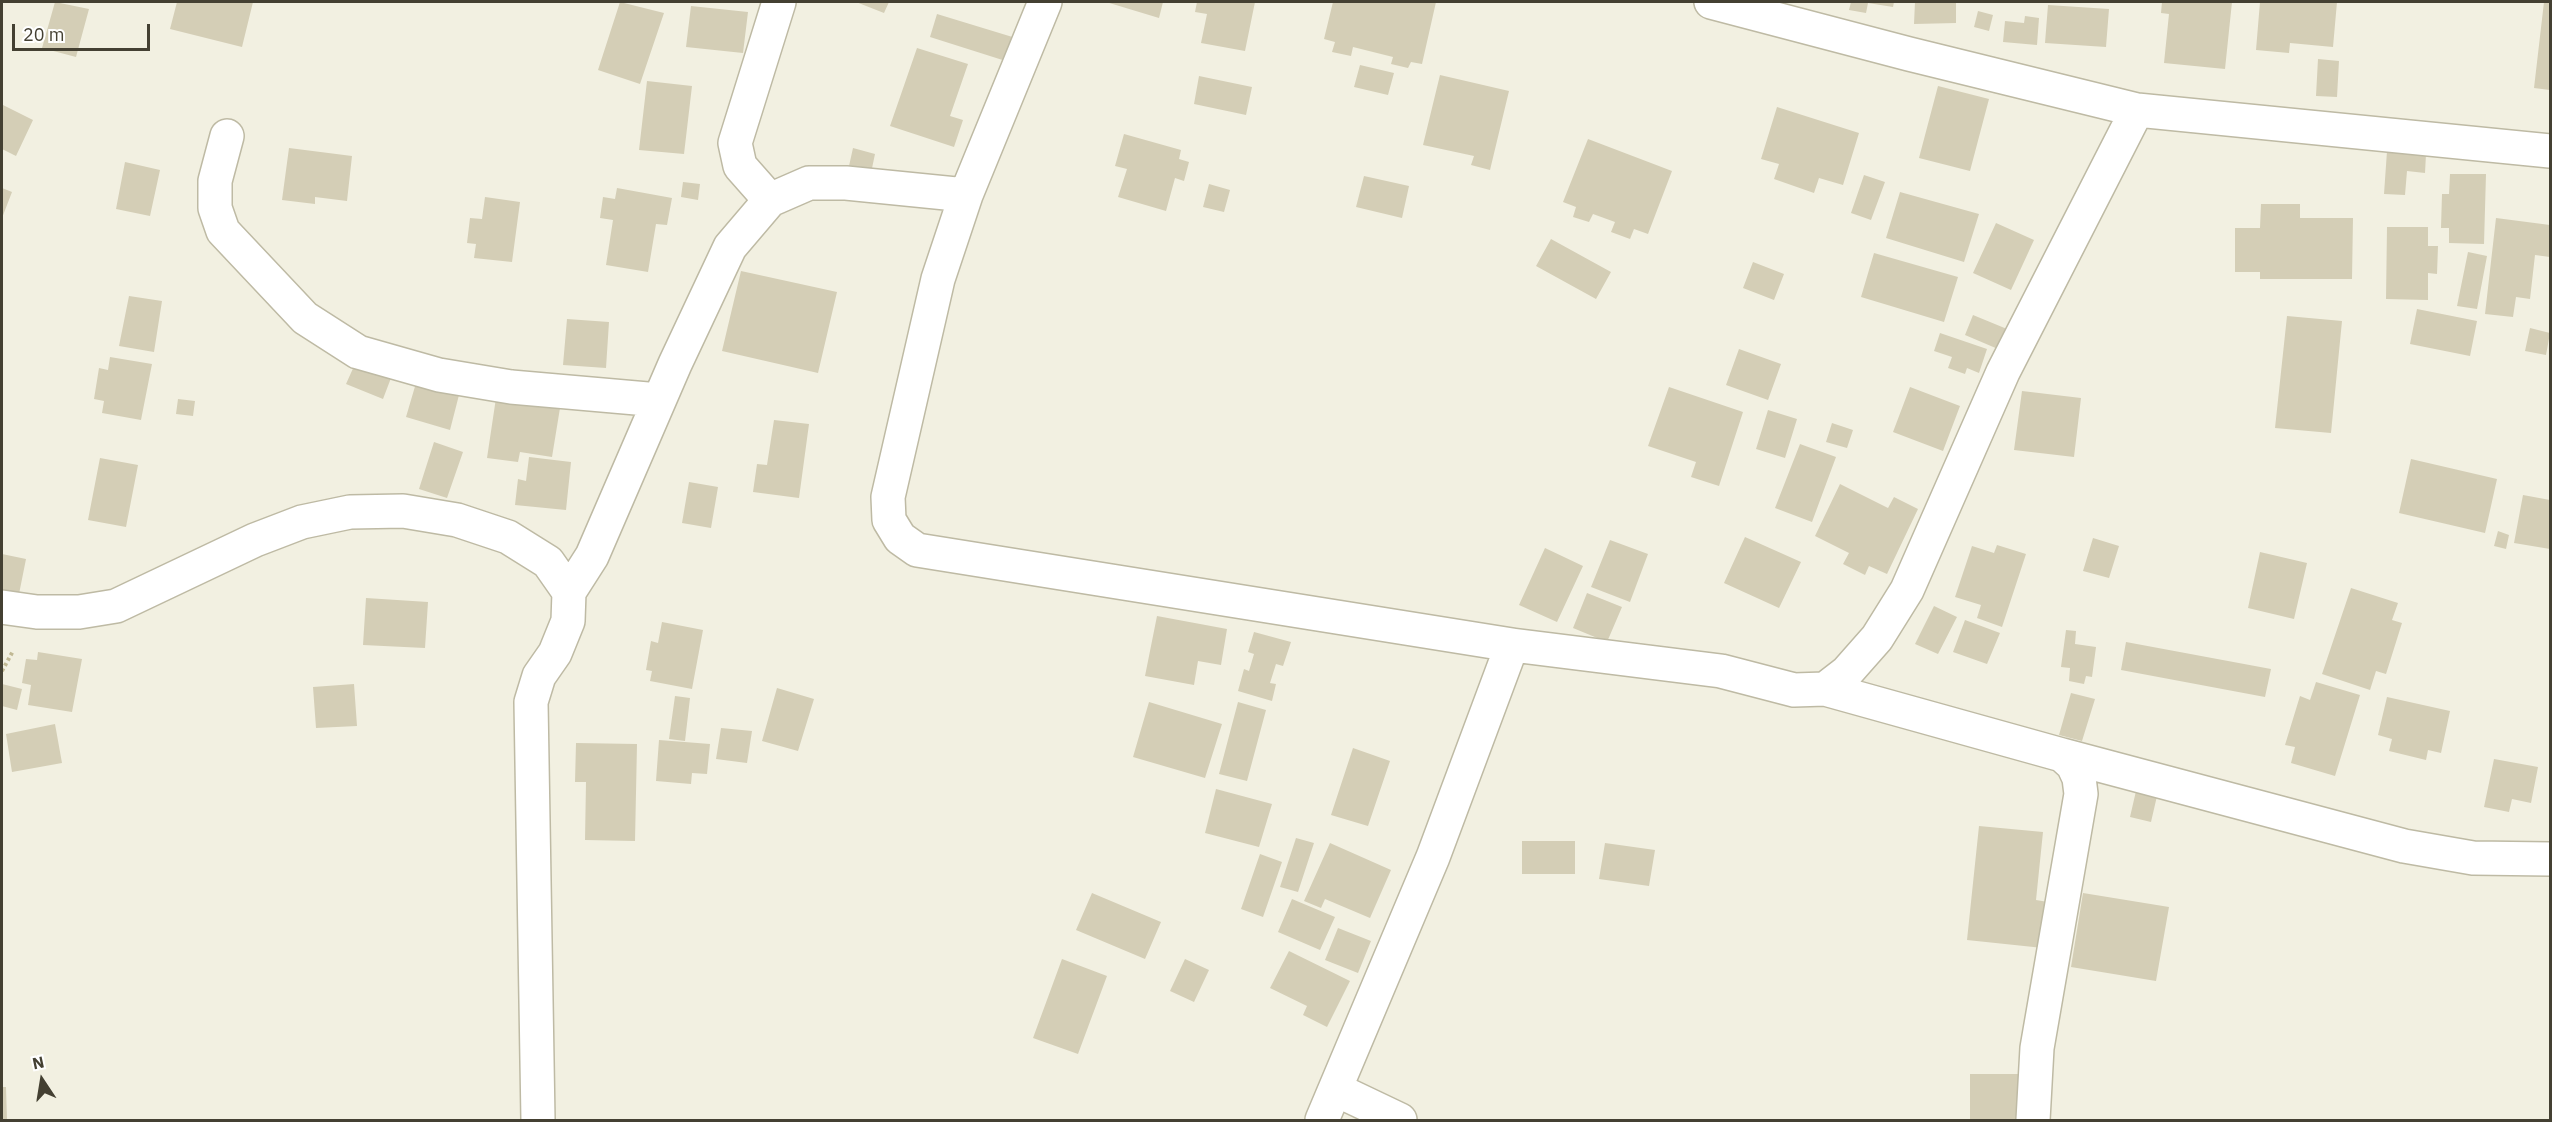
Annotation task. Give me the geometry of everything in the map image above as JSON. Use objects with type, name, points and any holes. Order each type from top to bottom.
[{"type":"street","points":[[770,200],[740,166],[735,143],[779,2]]},
{"type":"street","points":[[1045,2],[966,195],[938,279],[888,498],[889,520],[900,538],[917,550],[1512,645],[1660,661],[1721,671],[1794,690],[1825,690],[2404,846],[2473,858],[2550,859]]},
{"type":"street","points":[[1711,2],[2137,110],[2550,151]]},
{"type":"street","points":[[1825,690],[1847,672],[1877,638],[1907,590],[2003,372],[2137,110]]},
{"type":"street","points":[[227,136],[215,181],[215,208],[223,231],[305,318],[358,352],[440,375],[511,387],[659,400]]},
{"type":"street","points":[[538,1120],[531,702],[540,676],[555,653],[568,621],[569,592],[592,556],[659,400],[730,247],[770,200],[809,183],[869,184],[966,195]]},
{"type":"street","points":[[2,607],[37,612],[79,612],[116,606],[255,540],[302,522],[350,512],[403,511],[456,520],[508,537],[548,562],[569,592]]},
{"type":"street","points":[[1322,1120],[1337,1090],[1432,857],[1512,645]]},
{"type":"street","points":[[2033,1120],[2037,1048],[2081,795],[2079,778],[2073,765],[2062,755]]},
{"type":"street","points":[[1337,1090],[1400,1120]]},
{"type":"building","points":[[55,2],[89,9],[76,57],[42,48]]},
{"type":"building","points":[[177,2],[253,2],[242,47],[170,29]]},
{"type":"building","points":[[620,2],[664,13],[640,84],[598,70]]},
{"type":"building","points":[[856,2],[889,2],[884,13]]},
{"type":"building","points":[[1106,2],[1163,2],[1159,18]]},
{"type":"building","points":[[1197,2],[1255,2],[1245,51],[1201,43],[1207,14],[1195,12]]},
{"type":"building","points":[[1333,2],[1436,2],[1422,64],[1411,62],[1408,68],[1391,64],[1393,57],[1353,47],[1351,56],[1332,52],[1335,42],[1324,39]]},
{"type":"building","points":[[1851,2],[1894,2],[1893,7],[1868,3],[1866,13],[1849,10]]},
{"type":"building","points":[[1915,2],[1956,2],[1956,23],[1914,24]]},
{"type":"building","points":[[2162,2],[2232,2],[2225,69],[2164,63],[2169,14],[2161,13]]},
{"type":"building","points":[[2260,2],[2337,2],[2333,47],[2290,43],[2289,53],[2256,50]]},
{"type":"building","points":[[2544,2],[2550,2],[2550,90],[2534,88]]},
{"type":"building","points":[[2048,5],[2109,9],[2106,47],[2045,43]]},
{"type":"building","points":[[691,6],[748,12],[743,53],[686,47]]},
{"type":"building","points":[[1978,11],[1993,15],[1989,31],[1974,27]]},
{"type":"building","points":[[937,14],[1019,39],[1012,63],[930,37]]},
{"type":"building","points":[[2025,16],[2039,18],[2037,45],[2003,42],[2005,21],[2024,23]]},
{"type":"building","points":[[917,48],[968,64],[950,116],[963,120],[954,147],[890,126]]},
{"type":"building","points":[[2318,59],[2339,61],[2337,97],[2316,96]]},
{"type":"building","points":[[1360,65],[1394,73],[1388,95],[1354,87]]},
{"type":"building","points":[[1440,75],[1509,91],[1490,170],[1471,165],[1474,156],[1423,145]]},
{"type":"building","points":[[1199,76],[1252,87],[1246,115],[1194,104]]},
{"type":"building","points":[[647,81],[692,86],[684,154],[639,150]]},
{"type":"building","points":[[1938,86],[1989,99],[1970,171],[1919,158]]},
{"type":"building","points":[[3,105],[33,120],[16,156],[2,149]]},
{"type":"building","points":[[1777,107],[1859,133],[1843,185],[1819,178],[1814,193],[1774,179],[1779,164],[1761,159]]},
{"type":"building","points":[[1124,134],[1181,150],[1179,159],[1189,162],[1184,181],[1175,178],[1166,211],[1118,197],[1127,169],[1115,166]]},
{"type":"building","points":[[1588,139],[1672,171],[1648,234],[1634,229],[1630,239],[1611,232],[1615,222],[1593,214],[1589,222],[1573,217],[1576,207],[1563,202]]},
{"type":"building","points":[[289,148],[352,156],[347,201],[315,197],[315,204],[282,200]]},
{"type":"building","points":[[853,148],[875,154],[871,173],[849,166]]},
{"type":"building","points":[[2387,151],[2426,154],[2425,173],[2407,171],[2405,195],[2384,194]]},
{"type":"building","points":[[125,162],[160,170],[150,216],[116,209]]},
{"type":"building","points":[[2450,174],[2486,174],[2484,244],[2449,243],[2449,228],[2441,228],[2442,194],[2449,194]]},
{"type":"building","points":[[1864,175],[1885,182],[1871,220],[1851,213]]},
{"type":"building","points":[[1364,176],[1409,186],[1402,218],[1356,207]]},
{"type":"building","points":[[683,182],[700,184],[698,200],[681,197]]},
{"type":"building","points":[[1209,184],[1230,190],[1224,212],[1203,207]]},
{"type":"building","points":[[2,188],[12,192],[2,218]]},
{"type":"building","points":[[617,188],[672,198],[667,225],[656,224],[648,272],[606,265],[613,220],[600,218],[603,197],[615,199]]},
{"type":"building","points":[[1900,192],[1979,214],[1964,262],[1886,238]]},
{"type":"building","points":[[485,197],[520,202],[512,262],[474,258],[476,244],[467,243],[470,218],[482,219]]},
{"type":"building","points":[[2261,204],[2300,204],[2300,218],[2353,218],[2352,279],[2260,279],[2260,272],[2235,272],[2235,228],[2260,228]]},
{"type":"building","points":[[2496,218],[2550,225],[2550,257],[2535,255],[2530,299],[2516,297],[2513,317],[2485,314]]},
{"type":"building","points":[[1996,223],[2034,240],[2011,290],[1973,273]]},
{"type":"building","points":[[2387,227],[2428,227],[2428,246],[2438,246],[2437,274],[2428,273],[2428,300],[2386,299]]},
{"type":"building","points":[[1551,239],[1611,272],[1596,299],[1536,266]]},
{"type":"building","points":[[2468,252],[2487,256],[2477,309],[2457,306]]},
{"type":"building","points":[[1874,253],[1958,277],[1944,322],[1861,297]]},
{"type":"building","points":[[1753,262],[1784,274],[1774,300],[1743,288]]},
{"type":"building","points":[[741,271],[837,292],[818,373],[722,351]]},
{"type":"building","points":[[129,296],[162,301],[154,352],[119,346]]},
{"type":"building","points":[[2417,309],[2477,321],[2470,356],[2410,344]]},
{"type":"building","points":[[1973,315],[2007,329],[1998,349],[1965,335]]},
{"type":"building","points":[[2287,316],[2342,321],[2331,433],[2275,428]]},
{"type":"building","points":[[567,319],[609,322],[606,368],[563,365]]},
{"type":"building","points":[[2530,328],[2550,333],[2546,355],[2525,351]]},
{"type":"building","points":[[1940,333],[1987,349],[1979,373],[1967,368],[1965,374],[1948,368],[1952,357],[1934,351]]},
{"type":"building","points":[[1739,349],[1781,364],[1768,400],[1726,385]]},
{"type":"building","points":[[110,357],[152,364],[141,420],[102,413],[104,401],[94,399],[99,368],[108,370]]},
{"type":"building","points":[[355,364],[391,378],[383,399],[346,384]]},
{"type":"building","points":[[416,383],[459,395],[450,430],[406,417]]},
{"type":"building","points":[[1669,387],[1743,412],[1719,486],[1691,477],[1696,462],[1648,446]]},
{"type":"building","points":[[1910,387],[1960,406],[1943,451],[1893,432]]},
{"type":"building","points":[[2022,391],[2081,398],[2074,457],[2014,450]]},
{"type":"building","points":[[496,398],[560,408],[552,457],[520,452],[518,462],[487,458]]},
{"type":"building","points":[[178,399],[195,401],[193,416],[176,414]]},
{"type":"building","points":[[1768,410],[1797,419],[1785,458],[1756,449]]},
{"type":"building","points":[[774,420],[809,424],[799,498],[753,492],[757,464],[767,465]]},
{"type":"building","points":[[1832,423],[1853,430],[1847,448],[1826,442]]},
{"type":"building","points":[[434,442],[463,452],[447,498],[419,489]]},
{"type":"building","points":[[1800,444],[1836,457],[1812,522],[1775,508]]},
{"type":"building","points":[[529,457],[571,462],[566,510],[515,505],[518,479],[526,481]]},
{"type":"building","points":[[100,458],[138,465],[126,527],[88,520]]},
{"type":"building","points":[[2411,459],[2497,479],[2485,533],[2399,513]]},
{"type":"building","points":[[689,482],[718,487],[711,528],[682,523]]},
{"type":"building","points":[[1840,484],[1888,508],[1894,497],[1918,509],[1887,574],[1869,566],[1865,575],[1843,564],[1849,553],[1815,536]]},
{"type":"building","points":[[2523,495],[2550,500],[2550,549],[2514,543]]},
{"type":"building","points":[[2498,531],[2509,535],[2506,549],[2494,546]]},
{"type":"building","points":[[1745,537],[1801,562],[1779,608],[1724,583]]},
{"type":"building","points":[[2093,538],[2119,546],[2109,578],[2083,571]]},
{"type":"building","points":[[1610,540],[1648,554],[1630,602],[1591,587]]},
{"type":"building","points":[[1997,545],[2026,554],[2002,627],[1977,618],[1981,605],[1955,597],[1972,546],[1994,553]]},
{"type":"building","points":[[1545,548],[1583,566],[1557,622],[1519,605]]},
{"type":"building","points":[[2260,552],[2307,563],[2294,619],[2248,608]]},
{"type":"building","points":[[2,554],[26,559],[18,599],[2,597]]},
{"type":"building","points":[[2351,588],[2398,603],[2392,620],[2402,623],[2386,674],[2376,671],[2370,690],[2322,674]]},
{"type":"building","points":[[1587,593],[1622,607],[1607,642],[1573,628]]},
{"type":"building","points":[[366,598],[428,602],[425,648],[363,645]]},
{"type":"building","points":[[1934,606],[1957,617],[1938,654],[1915,644]]},
{"type":"building","points":[[1157,616],[1227,629],[1221,665],[1198,661],[1194,685],[1145,676]]},
{"type":"building","points":[[1965,620],[2000,633],[1987,664],[1953,652]]},
{"type":"building","points":[[662,622],[703,630],[692,689],[650,681],[652,671],[646,670],[651,641],[658,643]]},
{"type":"building","points":[[2066,630],[2076,631],[2075,644],[2096,647],[2092,677],[2086,676],[2084,684],[2069,681],[2070,668],[2061,667]]},
{"type":"building","points":[[1254,632],[1291,642],[1283,666],[1276,664],[1270,683],[1276,684],[1272,701],[1238,691],[1244,669],[1249,671],[1254,654],[1248,652]]},
{"type":"building","points":[[2126,642],[2271,669],[2265,697],[2121,670]]},
{"type":"building","points":[[38,652],[82,659],[72,712],[28,705],[31,685],[22,683],[26,659],[37,660]]},
{"type":"building","points":[[2316,682],[2360,695],[2335,776],[2291,763],[2295,747],[2285,745],[2300,696],[2310,700]]},
{"type":"building","points":[[2,684],[22,689],[17,710],[2,706]]},
{"type":"building","points":[[354,684],[357,726],[316,728],[313,687]]},
{"type":"building","points":[[777,688],[814,699],[798,751],[762,741]]},
{"type":"building","points":[[2071,693],[2095,699],[2082,741],[2059,735]]},
{"type":"building","points":[[675,696],[690,698],[685,741],[669,739]]},
{"type":"building","points":[[2387,697],[2450,711],[2441,753],[2428,750],[2426,760],[2389,751],[2392,739],[2378,735]]},
{"type":"building","points":[[1149,702],[1222,724],[1205,778],[1133,757]]},
{"type":"building","points":[[1238,702],[1266,710],[1247,781],[1219,774]]},
{"type":"building","points":[[55,724],[62,763],[12,772],[6,734]]},
{"type":"building","points":[[721,728],[752,731],[747,763],[716,759]]},
{"type":"building","points":[[659,740],[710,744],[707,774],[692,773],[691,784],[656,781]]},
{"type":"building","points":[[576,743],[637,744],[635,841],[585,840],[586,782],[575,782]]},
{"type":"building","points":[[1353,748],[1390,761],[1368,826],[1331,815]]},
{"type":"building","points":[[2494,759],[2538,767],[2531,803],[2512,799],[2509,812],[2484,807]]},
{"type":"building","points":[[1216,789],[1272,804],[1259,847],[1205,833]]},
{"type":"building","points":[[2136,791],[2157,796],[2151,822],[2130,817]]},
{"type":"building","points":[[1979,826],[2043,832],[2036,900],[2048,902],[2043,948],[1967,940]]},
{"type":"building","points":[[1296,838],[1314,843],[1298,892],[1280,887]]},
{"type":"building","points":[[1522,841],[1575,841],[1575,874],[1522,874]]},
{"type":"building","points":[[1330,843],[1391,870],[1370,918],[1325,899],[1321,908],[1304,901]]},
{"type":"building","points":[[1605,843],[1655,850],[1649,886],[1599,879]]},
{"type":"building","points":[[1260,854],[1282,862],[1263,917],[1241,909]]},
{"type":"building","points":[[1092,893],[1161,922],[1145,959],[1076,930]]},
{"type":"building","points":[[2083,893],[2169,907],[2156,981],[2071,967]]},
{"type":"building","points":[[1292,899],[1335,917],[1320,950],[1278,932]]},
{"type":"building","points":[[1338,928],[1371,941],[1358,973],[1325,960]]},
{"type":"building","points":[[1289,951],[1350,981],[1327,1027],[1303,1015],[1307,1006],[1270,988]]},
{"type":"building","points":[[1062,959],[1107,976],[1078,1054],[1033,1038]]},
{"type":"building","points":[[1185,959],[1209,970],[1194,1002],[1170,991]]},
{"type":"building","points":[[1970,1074],[2025,1074],[2024,1120],[1970,1120]]},
{"type":"building","points":[[2,1087],[6,1087],[7,1120],[2,1120]]}]
